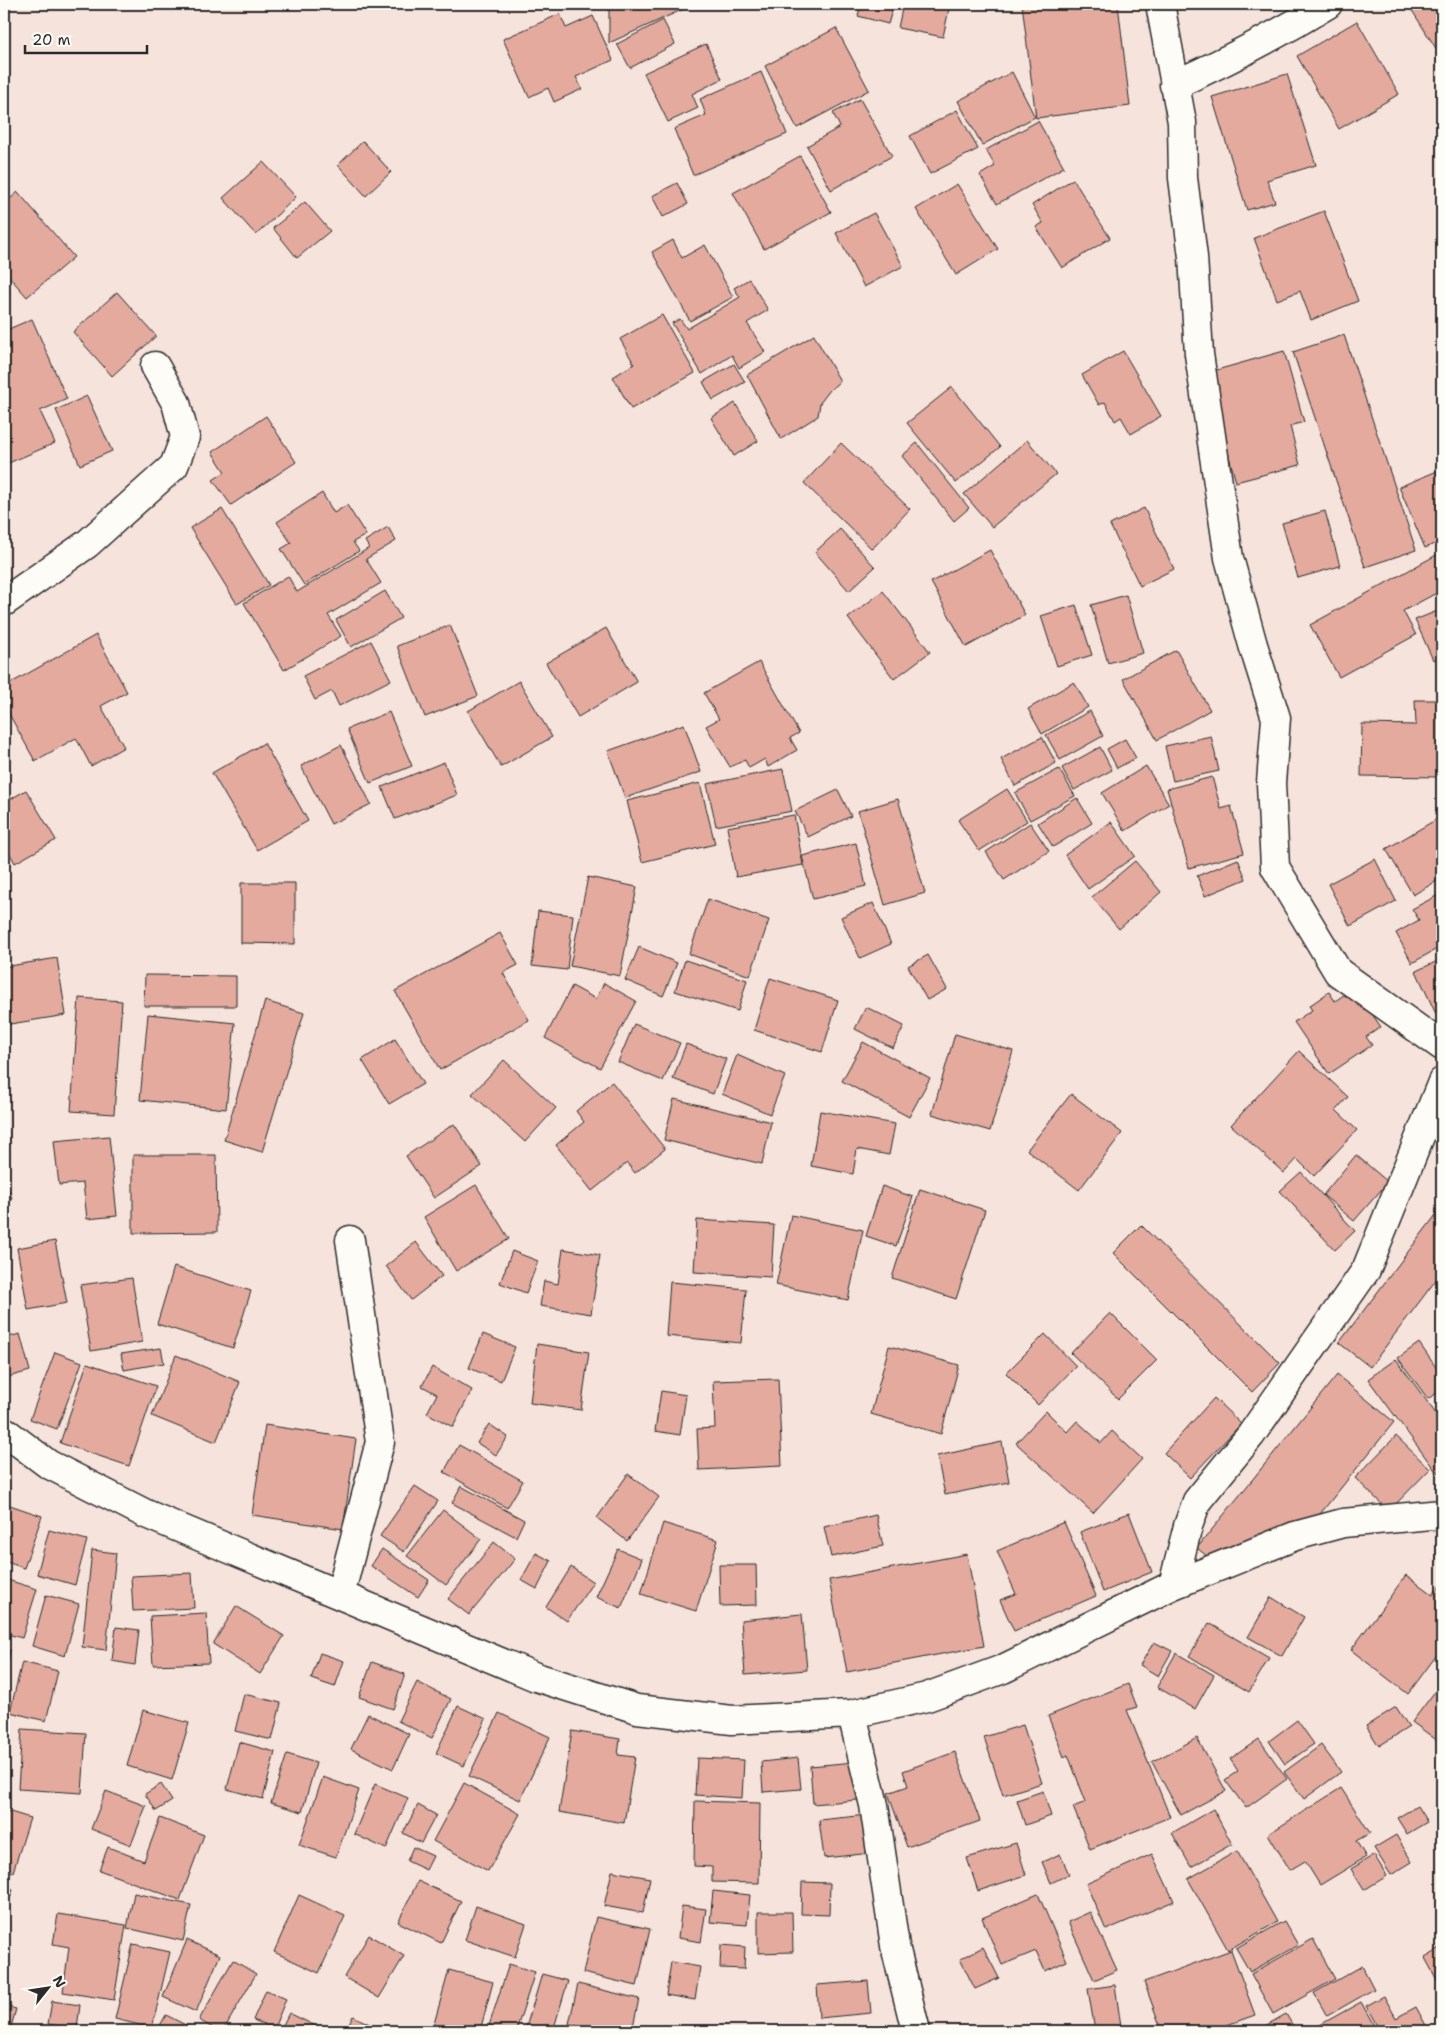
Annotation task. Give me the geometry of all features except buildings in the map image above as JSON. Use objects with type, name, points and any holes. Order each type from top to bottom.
[{"type":"street","points":[[1160,4],[1182,122],[1183,178],[1193,257],[1199,354],[1229,558],[1276,718],[1271,783],[1274,867],[1338,972],[1442,1046]]},
{"type":"street","points":[[1174,85],[1297,23],[1328,4]]},
{"type":"street","points":[[4,602],[87,544],[174,466],[185,437],[176,403],[155,366]]},
{"type":"street","points":[[1173,1585],[1188,1526],[1197,1501],[1251,1435],[1366,1270],[1442,1082]]},
{"type":"street","points":[[340,1595],[380,1442],[350,1240]]},
{"type":"street","points":[[4,1431],[48,1464],[146,1514],[536,1677],[637,1709],[732,1720],[852,1714],[927,1696],[1003,1669],[1173,1585],[1295,1536],[1343,1523],[1442,1514]]},
{"type":"street","points":[[852,1714],[874,1805],[895,1946],[916,2031]]}]
